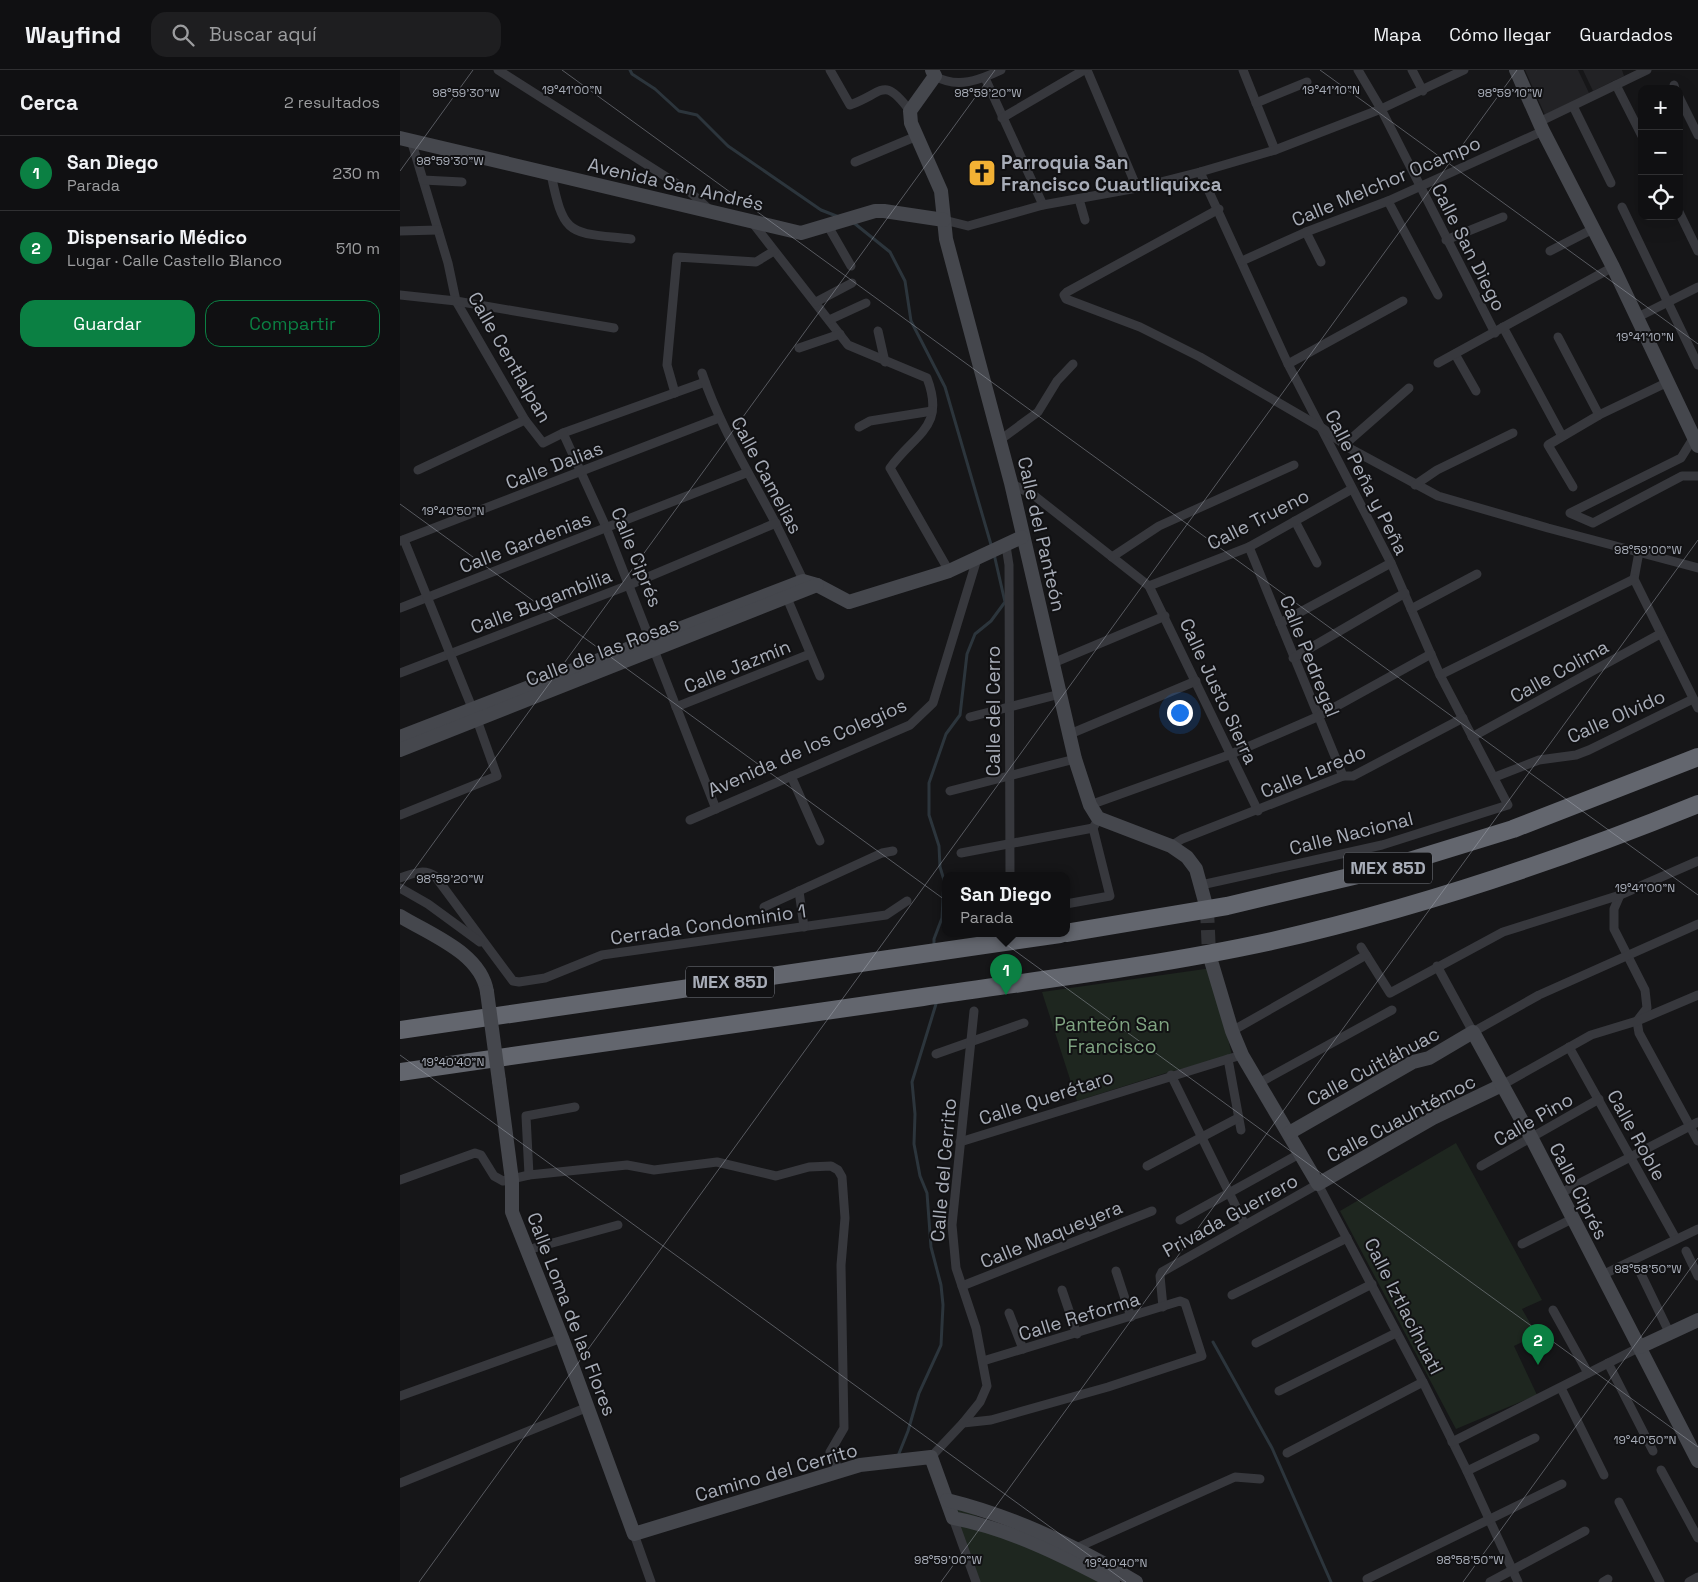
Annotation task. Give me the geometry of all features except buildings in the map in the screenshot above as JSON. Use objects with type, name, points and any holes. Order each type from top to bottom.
[{"type":"highway","name":"MEX 85D","points":[[1070,932],[1227,906],[1383,869],[1513,829],[1698,757]]},
{"type":"highway","name":"MEX 85D","points":[[400,1072],[986,988],[1240,948],[1378,915],[1463,890],[1585,848],[1698,804]]},
{"type":"highway","name":"MEX 85D","points":[[400,1030],[1039,937]]},
{"type":"street","points":[[498,70],[690,192],[713,212]]},
{"type":"street","points":[[830,70],[850,105],[883,89],[890,89],[897,93],[910,111],[934,73],[945,82],[963,83],[985,78],[1001,70]]},
{"type":"street","points":[[1002,118],[1086,70],[1137,188]]},
{"type":"street","points":[[1242,70],[1275,150]]},
{"type":"street","name":"Calle San Diego","points":[[1358,70],[1381,109],[1495,333]]},
{"type":"street","points":[[1412,70],[1423,91]]},
{"type":"street","points":[[944,220],[968,226],[1043,205],[1137,188],[1200,172],[1275,150],[1381,109],[1423,91],[1464,70]]},
{"type":"street","points":[[1516,70],[1541,126],[1613,267],[1696,442],[1681,458],[1570,513],[1589,523],[1594,522],[1682,476],[1698,476]]},
{"type":"street","name":"Calle Melchor Ocampo","points":[[1242,262],[1306,232],[1420,187],[1541,126],[1573,106],[1647,70]]},
{"type":"street","points":[[985,78],[1043,205]]},
{"type":"street","points":[[1256,103],[1307,82]]},
{"type":"street","points":[[1616,85],[1639,130]]},
{"type":"street","points":[[1683,105],[1698,135]]},
{"type":"street","points":[[1573,106],[1611,183]]},
{"type":"street","name":"Calle del Panteón","points":[[910,111],[911,123],[941,191],[946,239],[1012,483],[1022,537],[1076,759],[1096,823]]},
{"type":"street","points":[[855,162],[917,136]]},
{"type":"street","name":"Avenida San Andrés","points":[[405,139],[801,233],[856,216],[884,211],[944,220]]},
{"type":"street","name":"Calle Centlalpan","points":[[405,139],[423,180],[456,301],[525,420],[543,443],[563,433]]},
{"type":"street","name":"Calle Peña y Peña","points":[[1200,172],[1219,209],[1288,364],[1391,563],[1440,675],[1472,737],[1495,776],[1508,805]]},
{"type":"street","points":[[551,174],[558,209],[568,226],[580,233],[631,239]]},
{"type":"street","points":[[423,180],[462,182]]},
{"type":"street","points":[[1079,199],[1086,220]]},
{"type":"street","points":[[1388,201],[1438,295]]},
{"type":"street","points":[[1622,207],[1698,365]]},
{"type":"street","points":[[1219,209],[1064,296],[1066,299],[1140,327],[1200,357],[1322,428],[1344,445],[1438,496],[1698,568]]},
{"type":"street","points":[[1446,240],[1503,217]]},
{"type":"street","points":[[1683,220],[1698,251]]},
{"type":"street","points":[[752,222],[840,334],[855,350],[927,378],[933,403],[931,421],[927,430],[900,454],[890,468],[949,571]]},
{"type":"street","points":[[833,224],[851,266]]},
{"type":"street","points":[[1550,251],[1593,229]]},
{"type":"street","points":[[400,231],[438,230]]},
{"type":"street","points":[[1306,232],[1320,262]]},
{"type":"street","points":[[675,393],[667,365],[677,257],[756,262],[774,251]]},
{"type":"street","points":[[1438,363],[1613,267]]},
{"type":"street","points":[[816,302],[852,283]]},
{"type":"street","points":[[1636,318],[1698,287]]},
{"type":"street","points":[[400,295],[456,301],[614,328]]},
{"type":"street","points":[[1288,364],[1403,302]]},
{"type":"street","points":[[830,320],[866,303]]},
{"type":"street","points":[[1503,327],[1562,436]]},
{"type":"street","points":[[878,331],[885,362]]},
{"type":"street","points":[[798,348],[840,334]]},
{"type":"street","points":[[1558,337],[1599,415]]},
{"type":"street","points":[[1455,354],[1476,391]]},
{"type":"street","points":[[1000,440],[1038,412],[1057,381],[1073,364]]},
{"type":"street","name":"Calle Camelias","points":[[702,373],[719,418],[746,473],[814,587]]},
{"type":"street","points":[[563,433],[705,382]]},
{"type":"street","points":[[1572,487],[1549,447],[1551,443],[1599,415],[1668,382]]},
{"type":"street","points":[[1344,445],[1409,388]]},
{"type":"street","points":[[859,427],[870,421],[932,411]]},
{"type":"street","name":"Calle Dalias","points":[[402,541],[719,418]]},
{"type":"street","points":[[418,470],[525,420]]},
{"type":"street","name":"Calle Ciprés","points":[[563,433],[606,527],[716,808]]},
{"type":"street","points":[[1415,485],[1437,470],[1513,433]]},
{"type":"street","points":[[1681,458],[1682,476]]},
{"type":"street","points":[[1112,557],[1159,526],[1294,465]]},
{"type":"street","name":"Calle Gardenias","points":[[400,608],[746,473]]},
{"type":"street","points":[[1012,483],[1036,497],[1149,586]]},
{"type":"street","name":"Calle Trueno","points":[[1149,586],[1249,546],[1352,489]]},
{"type":"street","points":[[1295,521],[1317,563]]},
{"type":"street","name":"Calle Bugambilia","points":[[400,672],[629,585],[776,523]]},
{"type":"street","points":[[814,587],[849,602],[949,571],[998,550],[1022,537]]},
{"type":"street","points":[[400,815],[497,776],[475,714],[402,541]]},
{"type":"street","name":"Calle Pedregal","points":[[1249,546],[1317,717],[1343,776]]},
{"type":"street","name":"Calle del Cerro","points":[[998,550],[1009,565],[1010,872]]},
{"type":"street","points":[[1640,552],[1634,579],[1698,708]]},
{"type":"street","name":"Avenida de los Colegios","points":[[690,820],[910,725],[933,703],[977,559]]},
{"type":"street","points":[[1280,623],[1391,563]]},
{"type":"street","points":[[1411,609],[1477,574]]},
{"type":"street","points":[[1440,675],[1634,579]]},
{"type":"street","name":"Calle Justo Sierra","points":[[1149,586],[1196,681],[1229,754],[1258,810]]},
{"type":"street","name":"Calle de las Rosas","points":[[652,645],[814,587]]},
{"type":"street","name":"Calle de las Rosas","points":[[400,737],[475,714],[652,645],[814,587]]},
{"type":"street","points":[[1293,658],[1405,593]]},
{"type":"street","points":[[787,598],[820,676]]},
{"type":"street","points":[[1053,663],[1165,616]]},
{"type":"street","name":"Calle Colima","points":[[1472,737],[1660,634]]},
{"type":"street","name":"Calle Jazmín","points":[[676,707],[810,654]]},
{"type":"street","points":[[1090,805],[1229,754],[1317,717],[1431,654]]},
{"type":"street","points":[[1070,734],[1196,681]]},
{"type":"street","points":[[970,718],[1060,694]]},
{"type":"street","name":"Calle Olvido","points":[[1495,776],[1539,760],[1576,756],[1693,698]]},
{"type":"street","name":"Calle de las Rosas","points":[[400,750],[475,714]]},
{"type":"street","name":"Calle Laredo","points":[[1171,846],[1182,839],[1343,776],[1353,776],[1463,718]]},
{"type":"street","points":[[950,791],[1076,759]]},
{"type":"street","points":[[791,776],[820,841]]},
{"type":"street","name":"Calle Nacional","points":[[1201,885],[1382,845],[1508,805]]},
{"type":"street","points":[[1070,903],[1110,896],[1096,823]]},
{"type":"street","points":[[961,853],[1010,844],[1096,823],[1171,846],[1187,857],[1196,869],[1207,909]]},
{"type":"street","points":[[764,907],[882,853],[893,851]]},
{"type":"street","points":[[1232,1032],[1364,951],[1390,993],[1503,932],[1620,895],[1698,861]]},
{"type":"street","points":[[400,878],[422,872],[428,872],[435,876],[489,948]]},
{"type":"street","points":[[400,888],[428,904],[489,948]]},
{"type":"street","points":[[799,891],[804,927]]},
{"type":"street","points":[[1620,895],[1614,909],[1614,929],[1645,990],[1646,1008],[1637,1021],[1639,1034],[1694,1124],[1698,1142]]},
{"type":"street","name":"Cerrada Condominio 1","points":[[489,948],[513,981],[519,982],[545,978],[602,955],[886,915],[907,901]]},
{"type":"street","name":"Calle Loma de las Flores","points":[[400,916],[467,956],[482,972],[488,992],[512,1180],[512,1212],[562,1338],[651,1582]]},
{"type":"street","points":[[1473,1032],[1539,994],[1698,924]]},
{"type":"street","name":"Calle Iztlacíhuatl","points":[[1209,954],[1232,1032],[1242,1055],[1301,1153],[1372,1284],[1467,1471],[1518,1582]]},
{"type":"street","name":"Calle Ciprés","points":[[1437,966],[1532,1139],[1698,1461]]},
{"type":"street","points":[[1502,1085],[1592,1035],[1637,1021],[1697,997]]},
{"type":"street","points":[[1259,1083],[1392,1010]]},
{"type":"street","name":"Calle del Cerrito","points":[[931,1457],[980,1402],[987,1386],[983,1360],[953,1249],[952,1225],[974,1011]]},
{"type":"street","points":[[936,1054],[1024,1023]]},
{"type":"street","name":"Calle Cuitláhuac","points":[[1289,1133],[1413,1062],[1429,1058],[1473,1032]]},
{"type":"street","name":"Calle Roble","points":[[1569,1047],[1600,1099],[1676,1239]]},
{"type":"street","name":"Calle Querétaro","points":[[960,1142],[1171,1075],[1242,1055]]},
{"type":"street","points":[[1228,1058],[1241,1130]]},
{"type":"street","points":[[1171,1075],[1228,1194],[1246,1225]]},
{"type":"street","name":"Calle Cuauhtémoc","points":[[1318,1184],[1433,1118],[1502,1085]]},
{"type":"street","name":"Calle Pino","points":[[1482,1166],[1600,1099]]},
{"type":"street","points":[[529,1175],[526,1116],[575,1107]]},
{"type":"street","points":[[1147,1166],[1238,1118]]},
{"type":"street","points":[[1559,1194],[1694,1124]]},
{"type":"street","points":[[400,1180],[475,1153],[481,1155],[494,1176],[503,1181],[529,1175],[627,1165],[654,1170],[706,1162],[718,1162],[776,1176],[809,1167],[830,1166],[838,1170],[842,1177],[845,1218],[841,1266],[844,1428],[830,1452],[839,1470]]},
{"type":"street","points":[[1180,1220],[1301,1153]]},
{"type":"street","name":"Privada Guerrero","points":[[1163,1307],[1160,1276],[1162,1272],[1318,1184]]},
{"type":"street","name":"Calle Maqueyera","points":[[962,1286],[1152,1211]]},
{"type":"street","points":[[1522,1244],[1572,1219]]},
{"type":"street","points":[[527,1250],[618,1225]]},
{"type":"street","points":[[1602,1275],[1698,1229]]},
{"type":"street","points":[[1232,1295],[1347,1238]]},
{"type":"street","points":[[1686,1252],[1698,1276]]},
{"type":"street","points":[[1116,1270],[1131,1317]]},
{"type":"street","points":[[1641,1274],[1670,1334]]},
{"type":"street","points":[[1256,1343],[1372,1284]]},
{"type":"street","points":[[1062,1290],[1077,1334]]},
{"type":"street","name":"Calle Reforma","points":[[963,1423],[991,1420],[1202,1356],[1183,1302],[1023,1350],[983,1360]]},
{"type":"street","points":[[1552,1310],[1588,1373]]},
{"type":"street","points":[[1010,1313],[1023,1350]]},
{"type":"street","points":[[1452,1442],[1640,1347],[1698,1320]]},
{"type":"street","points":[[1279,1391],[1396,1333]]},
{"type":"street","points":[[400,1396],[562,1338]]},
{"type":"street","points":[[1608,1363],[1653,1451]]},
{"type":"street","points":[[1287,1453],[1423,1382]]},
{"type":"street","points":[[1561,1388],[1604,1475]]},
{"type":"street","points":[[400,1483],[588,1408]]},
{"type":"street","points":[[1467,1471],[1535,1438]]},
{"type":"street","points":[[931,1457],[976,1582]]},
{"type":"street","name":"Camino del Cerrito","points":[[634,1534],[839,1470],[860,1465],[931,1457]]},
{"type":"street","points":[[1661,1470],[1698,1538]]},
{"type":"street","points":[[1070,1553],[1235,1477],[1260,1479]]},
{"type":"street","points":[[1366,1579],[1562,1484]]},
{"type":"street","points":[[947,1500],[985,1510],[1070,1553],[1129,1580]]},
{"type":"street","points":[[1619,1502],[1660,1582]]},
{"type":"street","points":[[954,1518],[983,1524],[1070,1553],[1113,1582]]},
{"type":"street","points":[[1490,1582],[1585,1531]]},
{"type":"street","points":[[1689,1582],[1698,1577]]},
{"type":"shaded area","points":[[1525,70],[1578,70],[1589,93],[1545,115]]},
{"type":"shaded area","points":[[1583,70],[1622,70],[1624,76],[1593,91]]},
{"type":"green space","name":"Panteón San Francisco","points":[[1212,968],[1232,1056],[1169,1072],[1077,1101],[1042,992]]},
{"type":"green space","points":[[1456,1143],[1542,1300],[1522,1309],[1537,1335],[1514,1346],[1537,1395],[1456,1429],[1340,1211]]},
{"type":"green space","points":[[945,1493],[978,1517],[1113,1582],[979,1582]]},
{"type":"waterway","points":[[630,70],[632,74],[655,89],[679,111],[697,115],[728,146],[821,210],[839,217]]},
{"type":"waterway","points":[[854,223],[890,252],[905,281],[911,321],[945,387],[992,548]]},
{"type":"waterway","points":[[942,874],[939,846],[929,815],[929,783],[946,734],[960,715],[967,654],[975,634],[991,621],[1005,602],[994,554]]},
{"type":"waterway","points":[[934,946],[934,939],[942,918]]},
{"type":"waterway","points":[[898,1456],[908,1431],[919,1393],[941,1345],[943,1305],[941,1285],[931,1247],[927,1193],[920,1176],[914,1144],[915,1114],[912,1082],[936,1004]]},
{"type":"waterway","points":[[1213,1342],[1272,1448],[1331,1582]]},
{"type":"tunnel","points":[[1207,909],[1209,954]]},
{"type":"place","name":"Parroquia San Francisco Cuautliquixca","points":[[982,173]]},
{"type":"place","name":"San Diego","points":[[1006,995]]},
{"type":"place","name":"Dispensario Médico","points":[[1538,1365]]}]
